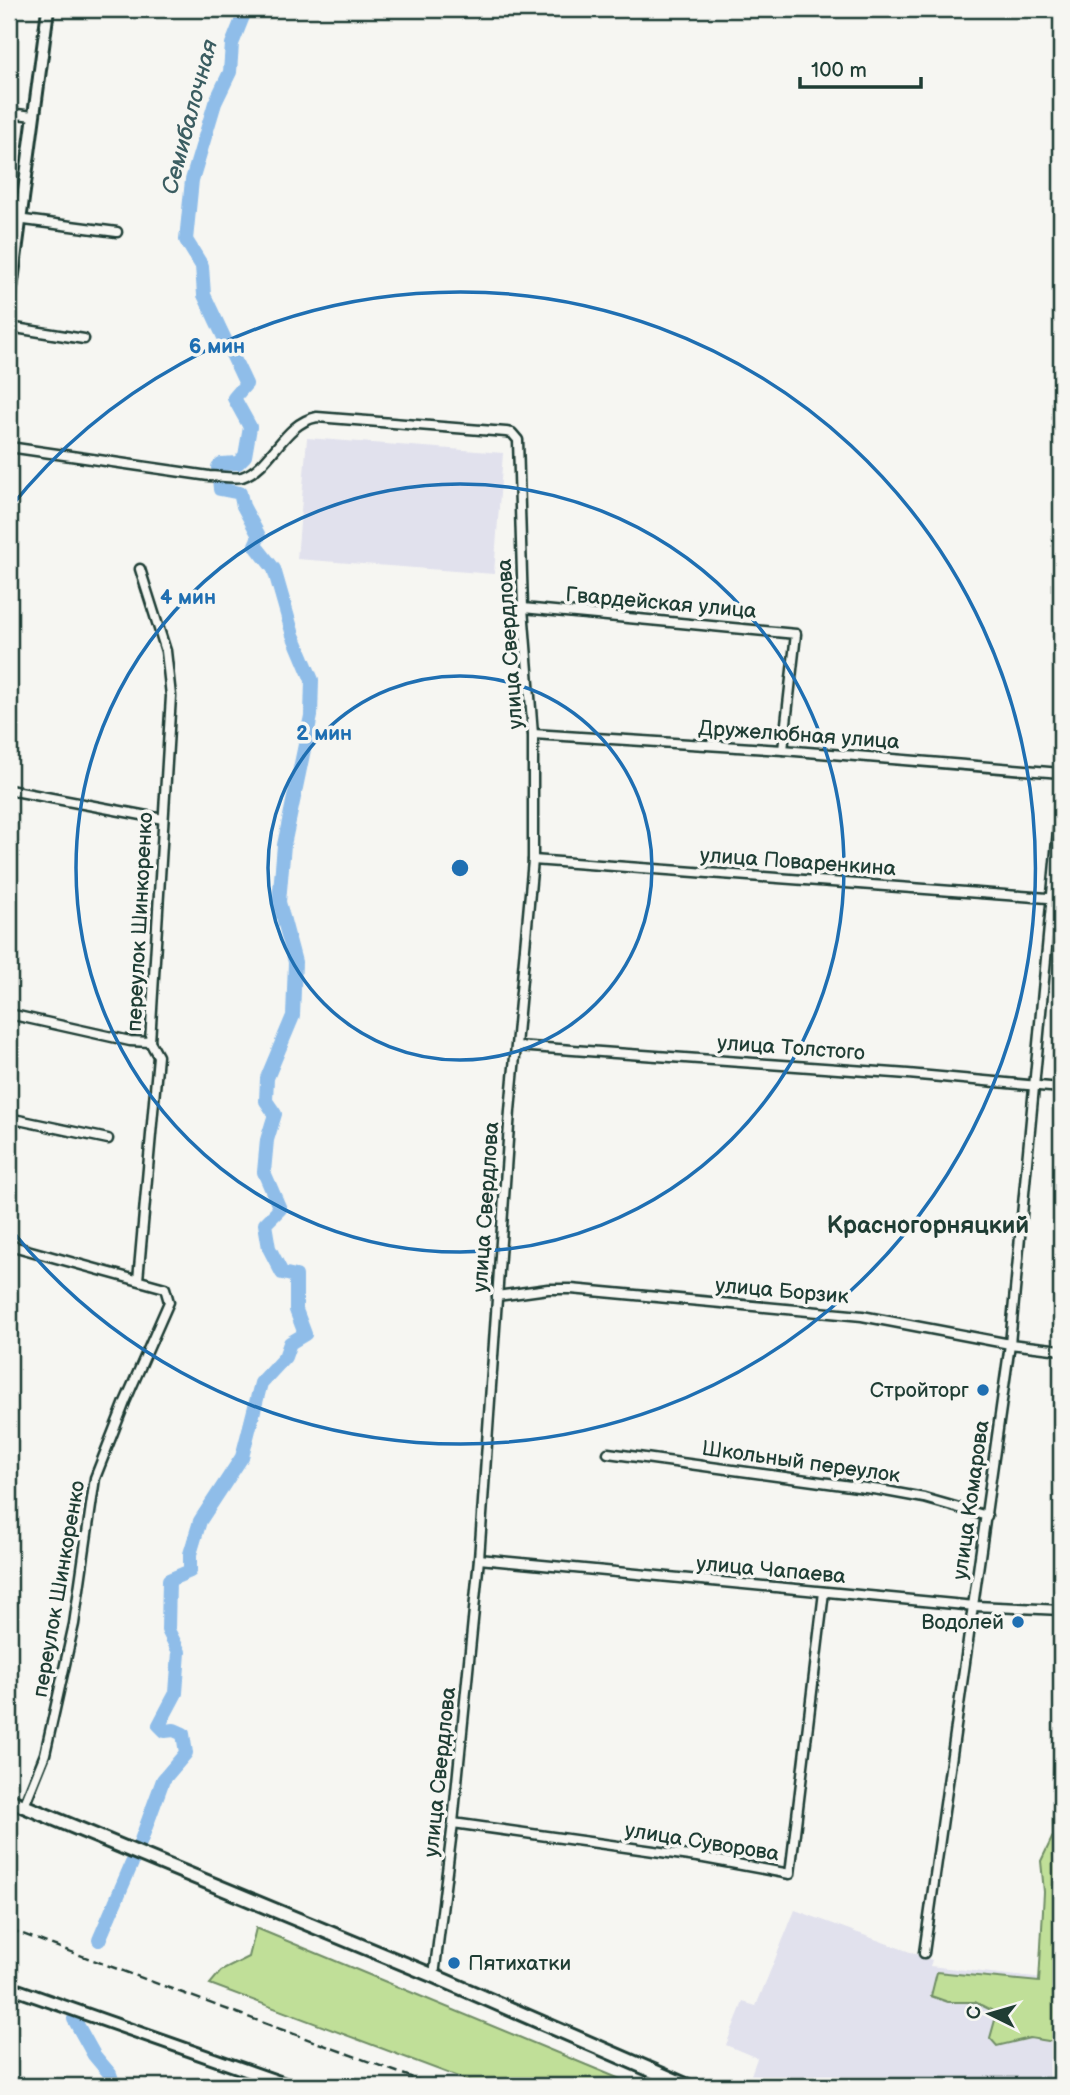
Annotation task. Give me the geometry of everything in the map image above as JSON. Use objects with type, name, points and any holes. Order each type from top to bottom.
[{"type":"main road","points":[[9,1800],[434,1976],[688,2086]]},
{"type":"street","points":[[9,304],[15,219],[48,9]]},
{"type":"street","points":[[9,113],[33,116]]},
{"type":"street","points":[[15,219],[117,232]]},
{"type":"street","points":[[9,327],[84,338]]},
{"type":"street","name":"улица Свердлова","points":[[9,447],[209,476],[237,477],[248,473],[298,424],[317,417],[506,432],[512,433],[518,440],[523,608],[533,734],[533,860],[510,1111],[479,1559],[453,1823],[434,1976]]},
{"type":"street","name":"переулок Шинкоренко","points":[[24,1806],[45,1754],[74,1624],[95,1478],[169,1302],[165,1288],[138,1280],[158,1055],[150,1042],[171,696],[166,651],[140,569]]},
{"type":"street","name":"Гвардейская улица","points":[[523,608],[796,634],[783,750]]},
{"type":"street","name":"Дружелюбная улица","points":[[533,734],[783,750],[1061,773]]},
{"type":"street","points":[[9,790],[163,819]]},
{"type":"street","name":"улица Комарова","points":[[924,1953],[1010,1345],[1061,798]]},
{"type":"street","name":"улица Поваренкина","points":[[533,860],[1061,899]]},
{"type":"street","points":[[9,1014],[130,1041],[150,1042]]},
{"type":"street","name":"улица Толстого","points":[[517,1046],[908,1074],[1061,1088]]},
{"type":"street","points":[[9,1118],[108,1139]]},
{"type":"street","points":[[9,1245],[138,1280]]},
{"type":"street","name":"улица Борзик","points":[[497,1296],[548,1289],[571,1289],[787,1308],[885,1320],[1010,1345],[1061,1350]]},
{"type":"street","name":"Школьный переулок","points":[[608,1454],[880,1489],[987,1516]]},
{"type":"street","name":"улица Чапаева","points":[[479,1559],[975,1606],[1061,1609]]},
{"type":"street","name":"улица Суворова","points":[[453,1823],[704,1858],[790,1874],[824,1592]]},
{"type":"street","points":[[9,1987],[291,2086]]},
{"type":"shaded area","points":[[307,438],[503,453],[494,574],[297,559]]},
{"type":"shaded area","points":[[795,1910],[932,1960],[930,1966],[1061,1981],[1061,2086],[747,2086],[757,2058],[726,2045],[743,2002],[756,2006]]},
{"type":"green space","points":[[1061,1717],[1061,2043],[1030,2038],[997,2046],[990,2038],[997,2013],[975,2002],[948,2002],[931,1996],[937,1972],[1039,1982],[1044,1892],[1041,1861],[1053,1836],[1053,1772]]},
{"type":"green space","points":[[256,1928],[637,2086],[482,2086],[210,1984],[221,1971],[249,1957]]},
{"type":"waterway","name":"Семибалочная","points":[[140,1843],[163,1780],[186,1753],[183,1734],[174,1730],[165,1731],[159,1725],[176,1693],[179,1652],[168,1630],[169,1580],[190,1571],[190,1554],[200,1521],[242,1457],[261,1383],[285,1357],[290,1343],[305,1334],[296,1310],[296,1276],[282,1273],[269,1248],[265,1224],[280,1209],[264,1172],[267,1140],[275,1114],[266,1101],[267,1078],[293,1016],[295,962],[279,902],[284,845],[311,716],[312,680],[293,635],[274,569],[255,545],[259,536],[243,506],[240,493],[220,489],[218,467],[221,464],[238,463],[245,456],[250,427],[234,398],[246,384],[204,295],[202,266],[186,240],[192,180],[215,103],[230,72],[232,44],[246,9]]},
{"type":"waterway","name":"Семибалочная","points":[[99,1940],[132,1863]]},
{"type":"waterway","name":"Семибалочная","points":[[74,2019],[94,2055],[110,2074],[114,2086]]},
{"type":"railway","points":[[9,1929],[435,2086]]},
{"type":"place","name":"Стройторг","points":[[983,1390]]},
{"type":"place","name":"Водолей","points":[[1018,1622]]},
{"type":"place","name":"Пятихатки","points":[[454,1963]]},
{"type":"district","name":"Красногорняцкий","points":[[928,1225]]}]
